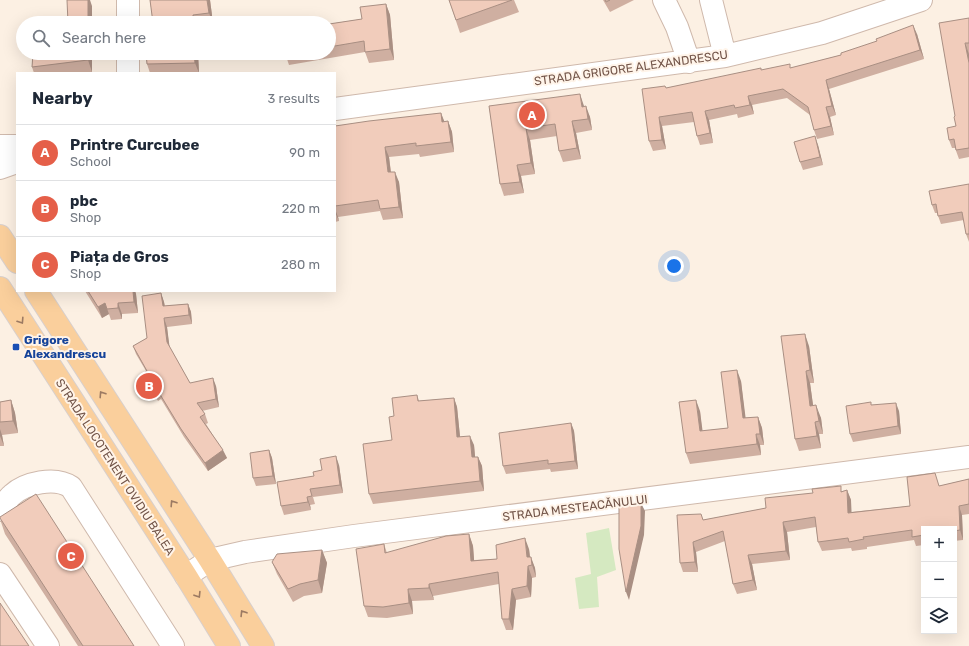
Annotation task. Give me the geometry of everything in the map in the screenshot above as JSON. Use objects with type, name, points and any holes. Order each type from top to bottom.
[{"type":"main road","points":[[0,236],[16,260]]},
{"type":"main road","name":"STRADA LOCOTENENT OVIDIU BALEA","points":[[0,288],[186,576],[229,646]]},
{"type":"main road","points":[[37,292],[210,560],[263,646]]},
{"type":"street","points":[[128,0],[128,16]]},
{"type":"street","points":[[664,0],[677,27],[689,62]]},
{"type":"street","points":[[711,0],[725,56]]},
{"type":"street","name":"STRADA GRIGORE ALEXANDRESCU","points":[[336,110],[725,56],[822,33],[921,0]]},
{"type":"street","points":[[128,60],[128,72]]},
{"type":"street","points":[[0,146],[16,146]]},
{"type":"street","points":[[0,168],[16,162]]},
{"type":"street","name":"STRADA MESTEACĂNULUI","points":[[186,576],[210,560],[245,552],[354,536],[969,457]]},
{"type":"street","points":[[0,510],[12,495],[34,485],[58,482],[65,483],[71,487],[173,646]]},
{"type":"street","points":[[0,574],[48,646]]},
{"type":"green space","points":[[609,528],[616,570],[597,577],[599,607],[579,609],[575,578],[591,574],[586,533]]},
{"type":"building","points":[[67,0],[88,0],[88,16],[68,16]]},
{"type":"building","points":[[150,0],[207,0],[209,13],[193,16],[152,16]]},
{"type":"building","points":[[449,0],[512,0],[456,20]]},
{"type":"building","points":[[386,4],[390,49],[365,52],[364,41],[336,46],[336,23],[362,19],[360,7]]},
{"type":"building","points":[[969,18],[969,43],[965,43],[969,63],[969,148],[956,150],[954,139],[949,140],[947,128],[956,126],[939,23]]},
{"type":"building","points":[[913,25],[920,50],[826,80],[832,106],[826,107],[831,126],[814,130],[808,107],[783,89],[748,96],[750,105],[735,108],[734,105],[705,111],[710,133],[697,136],[692,112],[659,117],[662,140],[649,141],[642,89],[665,86],[666,88],[761,68],[761,70],[790,64],[790,68],[841,55],[841,53],[877,41],[876,39]]},
{"type":"building","points":[[32,60],[88,60],[32,67]]},
{"type":"building","points":[[147,60],[195,60],[195,63],[147,64]]},
{"type":"building","points":[[580,94],[582,107],[586,106],[588,119],[572,121],[577,148],[559,151],[555,124],[526,128],[531,163],[517,165],[520,182],[500,184],[489,106]]},
{"type":"building","points":[[441,113],[442,122],[448,121],[451,142],[416,146],[416,143],[385,147],[388,172],[395,172],[399,207],[380,209],[378,200],[336,206],[336,126]]},
{"type":"building","points":[[815,136],[820,157],[800,162],[794,142]]},
{"type":"building","points":[[969,184],[969,234],[966,234],[962,212],[938,216],[936,204],[932,205],[929,191]]},
{"type":"building","points":[[89,292],[133,292],[134,302],[118,303],[118,308],[107,309],[105,303],[98,307]]},
{"type":"building","points":[[161,293],[163,306],[188,304],[189,315],[164,318],[167,342],[190,383],[213,378],[216,399],[197,403],[205,414],[200,417],[223,450],[205,463],[181,429],[158,391],[155,392],[144,373],[147,371],[133,346],[147,338],[142,296]]},
{"type":"building","points":[[805,334],[810,370],[806,371],[810,406],[816,405],[819,421],[815,422],[817,436],[795,439],[781,336]]},
{"type":"building","points":[[737,370],[743,418],[758,417],[760,434],[756,434],[757,444],[686,453],[679,402],[696,400],[700,431],[728,428],[721,372]]},
{"type":"building","points":[[417,395],[418,401],[454,398],[457,437],[470,436],[472,457],[478,457],[480,481],[369,494],[363,444],[392,440],[389,417],[394,416],[392,398]]},
{"type":"building","points":[[11,400],[13,421],[0,422],[0,402]]},
{"type":"building","points":[[871,402],[871,405],[896,403],[898,426],[850,434],[846,406]]},
{"type":"building","points":[[571,423],[575,461],[548,464],[548,460],[503,466],[499,433]]},
{"type":"building","points":[[269,450],[273,476],[253,478],[250,453]]},
{"type":"building","points":[[336,456],[340,485],[310,489],[312,496],[307,497],[308,502],[281,506],[277,482],[314,476],[313,472],[322,470],[320,459]]},
{"type":"building","points":[[935,473],[939,486],[969,479],[969,504],[959,506],[960,530],[957,530],[957,526],[921,526],[921,536],[912,537],[912,530],[863,537],[864,539],[849,542],[848,538],[818,542],[815,517],[783,522],[786,551],[748,555],[753,580],[733,584],[723,531],[693,542],[695,562],[680,563],[677,515],[701,514],[703,520],[766,508],[765,498],[813,493],[812,489],[841,486],[841,492],[847,490],[848,513],[910,506],[907,477]]},
{"type":"building","points":[[36,494],[134,646],[83,646],[0,518]]},
{"type":"building","points":[[641,503],[641,526],[626,592],[619,549],[619,506]]},
{"type":"building","points":[[469,534],[471,561],[497,559],[496,545],[525,538],[527,557],[531,557],[532,565],[528,566],[527,586],[512,589],[509,619],[502,619],[498,572],[429,584],[429,588],[408,589],[409,603],[383,607],[364,606],[356,549],[384,544],[385,553],[446,536]]},
{"type":"building","points":[[322,550],[318,580],[300,584],[288,589],[272,562],[277,554]]},
{"type":"building","points":[[0,603],[29,646],[0,646]]},
{"type":"place","name":"Printre Curcubee","points":[[532,115]]},
{"type":"place","name":"Grigore Alexandrescu","points":[[16,347]]},
{"type":"place","name":"pbc","points":[[149,386]]},
{"type":"place","name":"Piața de Gros","points":[[71,556]]}]
